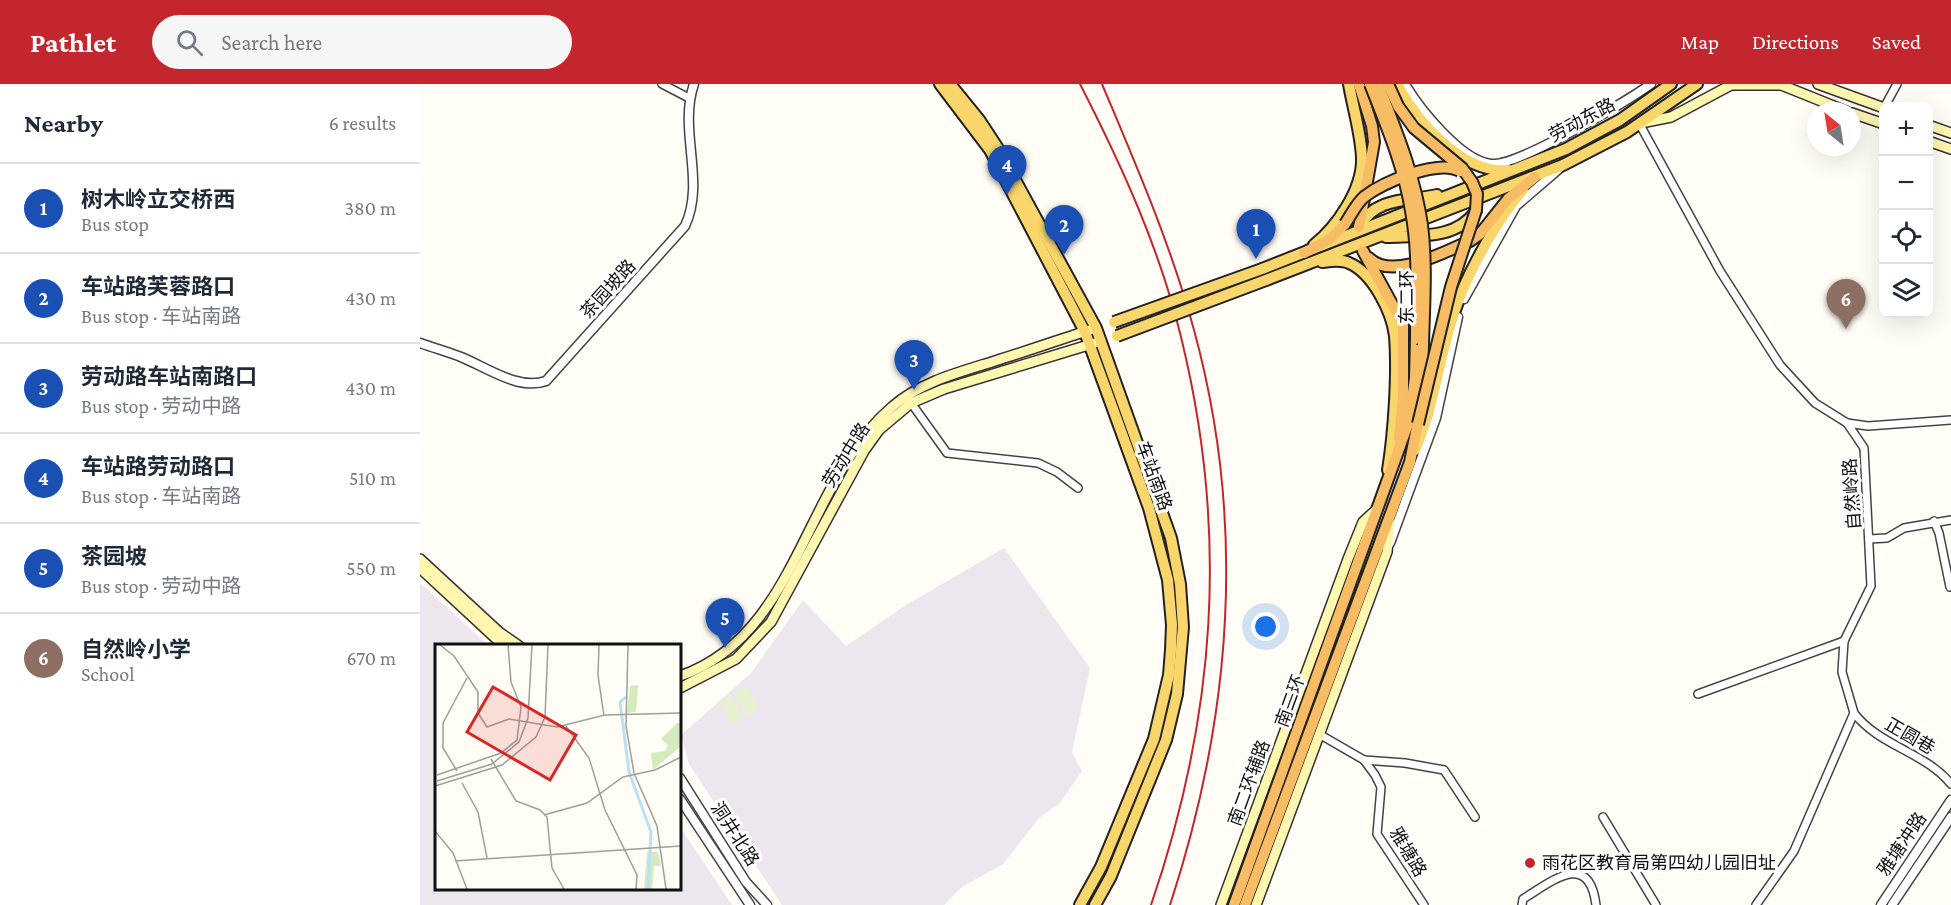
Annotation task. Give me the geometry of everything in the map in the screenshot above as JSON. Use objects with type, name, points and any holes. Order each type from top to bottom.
[{"type":"highway","points":[[1359,84],[1372,126],[1374,142],[1359,227]]},
{"type":"highway","name":"东二环","points":[[1371,84],[1405,183],[1415,245],[1415,378],[1409,421],[1377,509]]},
{"type":"highway","name":"东二环","points":[[1378,84],[1408,166],[1422,225],[1424,323],[1418,424],[1410,462],[1392,513]]},
{"type":"highway","points":[[1388,84],[1398,106],[1414,128],[1468,176],[1477,194],[1476,210],[1449,294],[1418,424]]},
{"type":"highway","points":[[1304,253],[1330,239],[1345,224],[1366,196],[1393,182],[1441,167],[1456,168],[1468,176]]},
{"type":"highway","points":[[1396,460],[1403,396],[1404,331],[1398,311],[1363,251],[1373,262],[1390,268],[1400,268],[1450,249],[1480,234],[1508,198],[1535,177]]},
{"type":"highway","name":"南二环","points":[[1233,905],[1377,509]]},
{"type":"highway","name":"南二环","points":[[1245,905],[1392,513]]},
{"type":"main road","name":"车站南路","points":[[940,84],[990,150],[1091,330]]},
{"type":"main road","name":"车站南路","points":[[950,84],[980,121],[997,147],[1091,330],[1104,387],[1159,540],[1168,580],[1172,625],[1169,675],[1154,739],[1092,887],[1080,905]]},
{"type":"main road","points":[[1304,253],[1328,233],[1349,201],[1362,161],[1349,84]]},
{"type":"main road","points":[[1397,84],[1423,123],[1476,164],[1500,171],[1537,162]]},
{"type":"main road","name":"劳动东路","points":[[1537,162],[1604,130],[1671,84]]},
{"type":"main road","name":"劳动东路","points":[[1264,275],[1312,263],[1563,165],[1639,123],[1697,84]]},
{"type":"main road","points":[[1818,84],[1879,105]]},
{"type":"main road","points":[[1639,123],[1671,117],[1731,85],[1779,85],[1823,102]]},
{"type":"main road","points":[[1861,116],[1879,122]]},
{"type":"main road","points":[[1933,126],[1951,133]]},
{"type":"main road","points":[[1933,142],[1951,149]]},
{"type":"main road","points":[[1264,275],[1304,253],[1537,162]]},
{"type":"main road","points":[[1410,462],[1430,412],[1455,310],[1463,290],[1503,218],[1535,177]]},
{"type":"main road","points":[[1359,227],[1374,208],[1389,202],[1458,191]]},
{"type":"main road","points":[[1375,237],[1451,231],[1466,223],[1476,210]]},
{"type":"main road","points":[[1312,263],[1349,263],[1363,273],[1388,311],[1395,335],[1392,438],[1384,490]]},
{"type":"main road","name":"劳动中路","points":[[681,675],[719,656],[758,619],[772,598],[855,447],[875,422],[942,378],[1264,275]]},
{"type":"main road","name":"劳动中路","points":[[681,688],[736,659],[771,622],[864,451],[879,430],[909,399],[1117,336],[1264,275]]},
{"type":"main road","name":"车站南路","points":[[1095,343],[1116,384],[1171,538],[1180,584],[1184,627],[1181,670],[1166,740],[1102,894],[1095,905]]},
{"type":"main road","name":"南二环辅路","points":[[1221,905],[1348,559],[1364,522],[1377,509]]},
{"type":"main road","points":[[1256,905],[1387,552],[1392,513]]},
{"type":"main road","points":[[420,559],[499,633],[517,644]]},
{"type":"main road","points":[[420,568],[503,644]]},
{"type":"main road","points":[[681,693],[694,682]]},
{"type":"street","points":[[662,84],[689,98]]},
{"type":"street","name":"茶园坡路","points":[[420,344],[459,357],[515,381],[538,384],[546,381],[684,226],[693,200],[687,126],[689,98],[694,84]]},
{"type":"street","points":[[1405,84],[1420,108],[1438,129],[1472,156],[1491,165],[1509,166],[1537,162]]},
{"type":"street","points":[[1491,165],[1519,157],[1575,130],[1652,84]]},
{"type":"street","points":[[1887,102],[1897,84]]},
{"type":"street","name":"自然岭路","points":[[1639,123],[1720,271],[1780,365],[1815,403],[1847,423],[1864,448],[1871,586],[1844,641],[1842,672],[1854,713]]},
{"type":"street","points":[[1387,552],[1436,418],[1456,325],[1466,295],[1516,206],[1563,165]]},
{"type":"street","points":[[909,399],[947,453],[1038,463],[1057,472],[1078,488]]},
{"type":"street","points":[[1847,423],[1868,426],[1951,420]]},
{"type":"street","points":[[1869,539],[1887,538],[1904,528],[1934,521],[1951,520]]},
{"type":"street","points":[[1934,521],[1939,532],[1950,587]]},
{"type":"street","points":[[1698,694],[1844,641]]},
{"type":"street","points":[[1756,905],[1794,851],[1854,713]]},
{"type":"street","name":"正圆巷","points":[[1854,713],[1865,728],[1940,771],[1951,784]]},
{"type":"street","name":"雅塘路","points":[[1319,734],[1364,760],[1381,787],[1377,834],[1424,905]]},
{"type":"street","points":[[1364,760],[1405,762],[1444,770],[1475,817]]},
{"type":"street","name":"洞井北路","points":[[681,780],[746,882],[767,905]]},
{"type":"street","name":"洞井北路","points":[[681,801],[750,905]]},
{"type":"street","name":"雅塘冲路","points":[[1881,905],[1951,801]]},
{"type":"street","points":[[1604,817],[1606,825],[1656,905]]},
{"type":"street","name":"雅塘冲路","points":[[1892,905],[1951,817]]},
{"type":"street","points":[[1522,905],[1523,899],[1564,874],[1574,873],[1584,875],[1590,882],[1596,905]]},
{"type":"shaded area","points":[[1004,548],[1090,668],[1072,752],[1082,771],[1060,803],[1040,817],[1003,864],[962,887],[944,905],[782,905],[689,764],[681,735],[751,673],[803,600],[846,646],[906,605]]},
{"type":"shaded area","points":[[420,583],[487,644],[435,644],[435,890],[681,890],[681,828],[732,905],[420,905]]},
{"type":"green space","points":[[746,686],[759,708],[747,716],[734,693]]},
{"type":"green space","points":[[731,695],[744,717],[732,725],[719,702]]},
{"type":"railway","points":[[1080,84],[1138,208],[1162,272],[1181,337],[1196,410],[1206,481],[1210,553],[1208,623],[1202,694],[1190,764],[1173,834],[1151,905]]},
{"type":"railway","points":[[1102,84],[1152,206],[1185,298],[1211,403],[1221,475],[1226,547],[1225,619],[1219,691],[1207,763],[1191,834],[1170,905]]},
{"type":"place","name":"车站路劳动路口","points":[[1007,195]]},
{"type":"place","name":"车站路芙蓉路口","points":[[1064,255]]},
{"type":"place","name":"树木岭立交桥西","points":[[1256,259]]},
{"type":"place","name":"自然岭小学","points":[[1846,329]]},
{"type":"place","name":"劳动路车站南路口","points":[[914,390]]},
{"type":"place","name":"茶园坡","points":[[725,648]]},
{"type":"place","name":"雨花区教育局第四幼儿园旧址","points":[[1530,863]]}]
